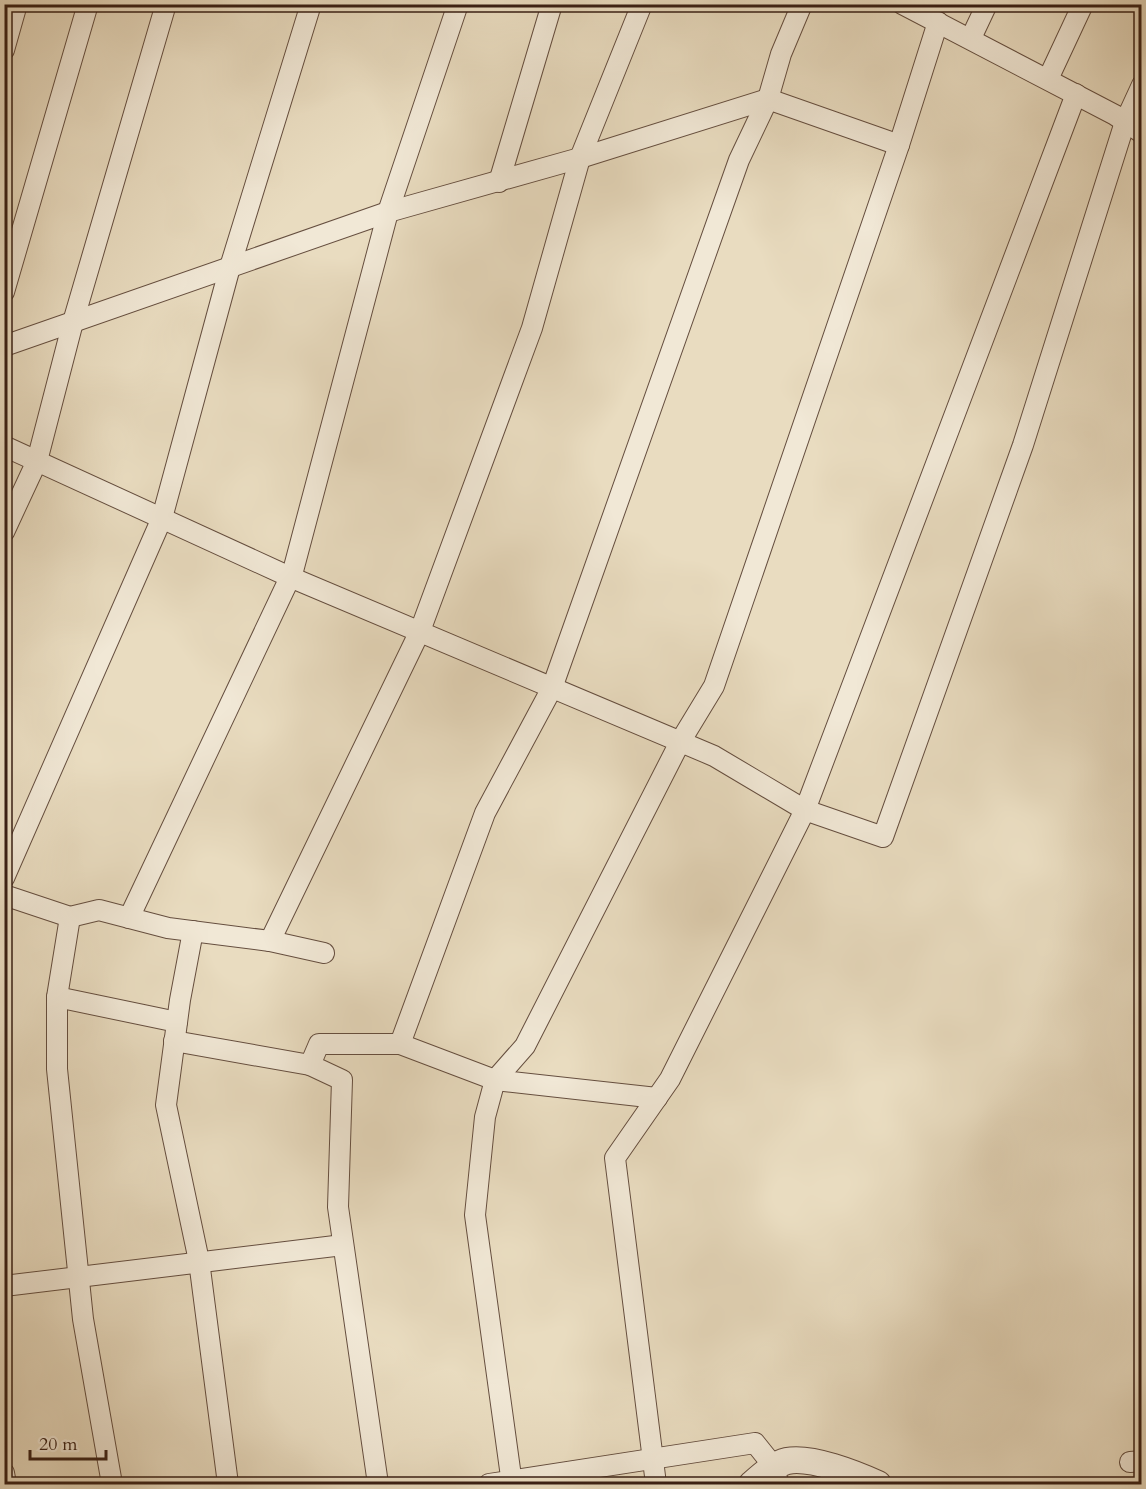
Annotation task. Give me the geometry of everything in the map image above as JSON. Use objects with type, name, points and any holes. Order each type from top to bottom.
[{"type":"street","points":[[4,50],[17,4]]},
{"type":"street","points":[[4,292],[88,4]]},
{"type":"street","points":[[4,532],[37,461],[73,322],[166,4]]},
{"type":"street","points":[[4,878],[162,519],[230,267],[311,4]]},
{"type":"street","points":[[129,918],[290,577],[388,212],[458,4]]},
{"type":"street","points":[[499,182],[552,4]]},
{"type":"street","points":[[270,941],[420,632],[532,328],[580,158],[642,4]]},
{"type":"street","points":[[400,1044],[485,813],[552,688],[739,160],[768,99],[781,54],[801,4]]},
{"type":"street","points":[[902,4],[971,38],[1133,127]]},
{"type":"street","points":[[971,38],[987,4]]},
{"type":"street","points":[[1048,79],[1083,4]]},
{"type":"street","points":[[512,1483],[475,1215],[485,1117],[495,1080],[525,1046],[680,742],[714,686],[899,145],[938,22]]},
{"type":"street","points":[[4,446],[290,577],[714,756],[805,810],[883,837],[1023,445],[1133,127],[1142,85]]},
{"type":"street","points":[[656,1485],[615,1158],[670,1079],[805,810],[1076,94]]},
{"type":"street","points":[[4,346],[388,212],[580,158],[768,99],[899,145]]},
{"type":"street","points":[[4,895],[70,917],[99,910],[168,928],[270,941],[324,953]]},
{"type":"street","points":[[70,917],[57,997],[57,1069],[83,1319],[112,1485]]},
{"type":"street","points":[[193,931],[166,1105],[199,1261],[228,1485]]},
{"type":"street","points":[[57,997],[176,1032],[310,1065],[342,1080],[338,1207],[378,1485]]},
{"type":"street","points":[[310,1065],[319,1044],[400,1044],[495,1080],[657,1098]]},
{"type":"street","points":[[4,1286],[343,1245]]},
{"type":"street","points":[[489,1485],[754,1443],[776,1476]]},
{"type":"street","points":[[752,1485],[776,1476],[787,1461],[816,1464],[878,1485]]},
{"type":"street","points":[[4,1473],[6,1485]]}]
